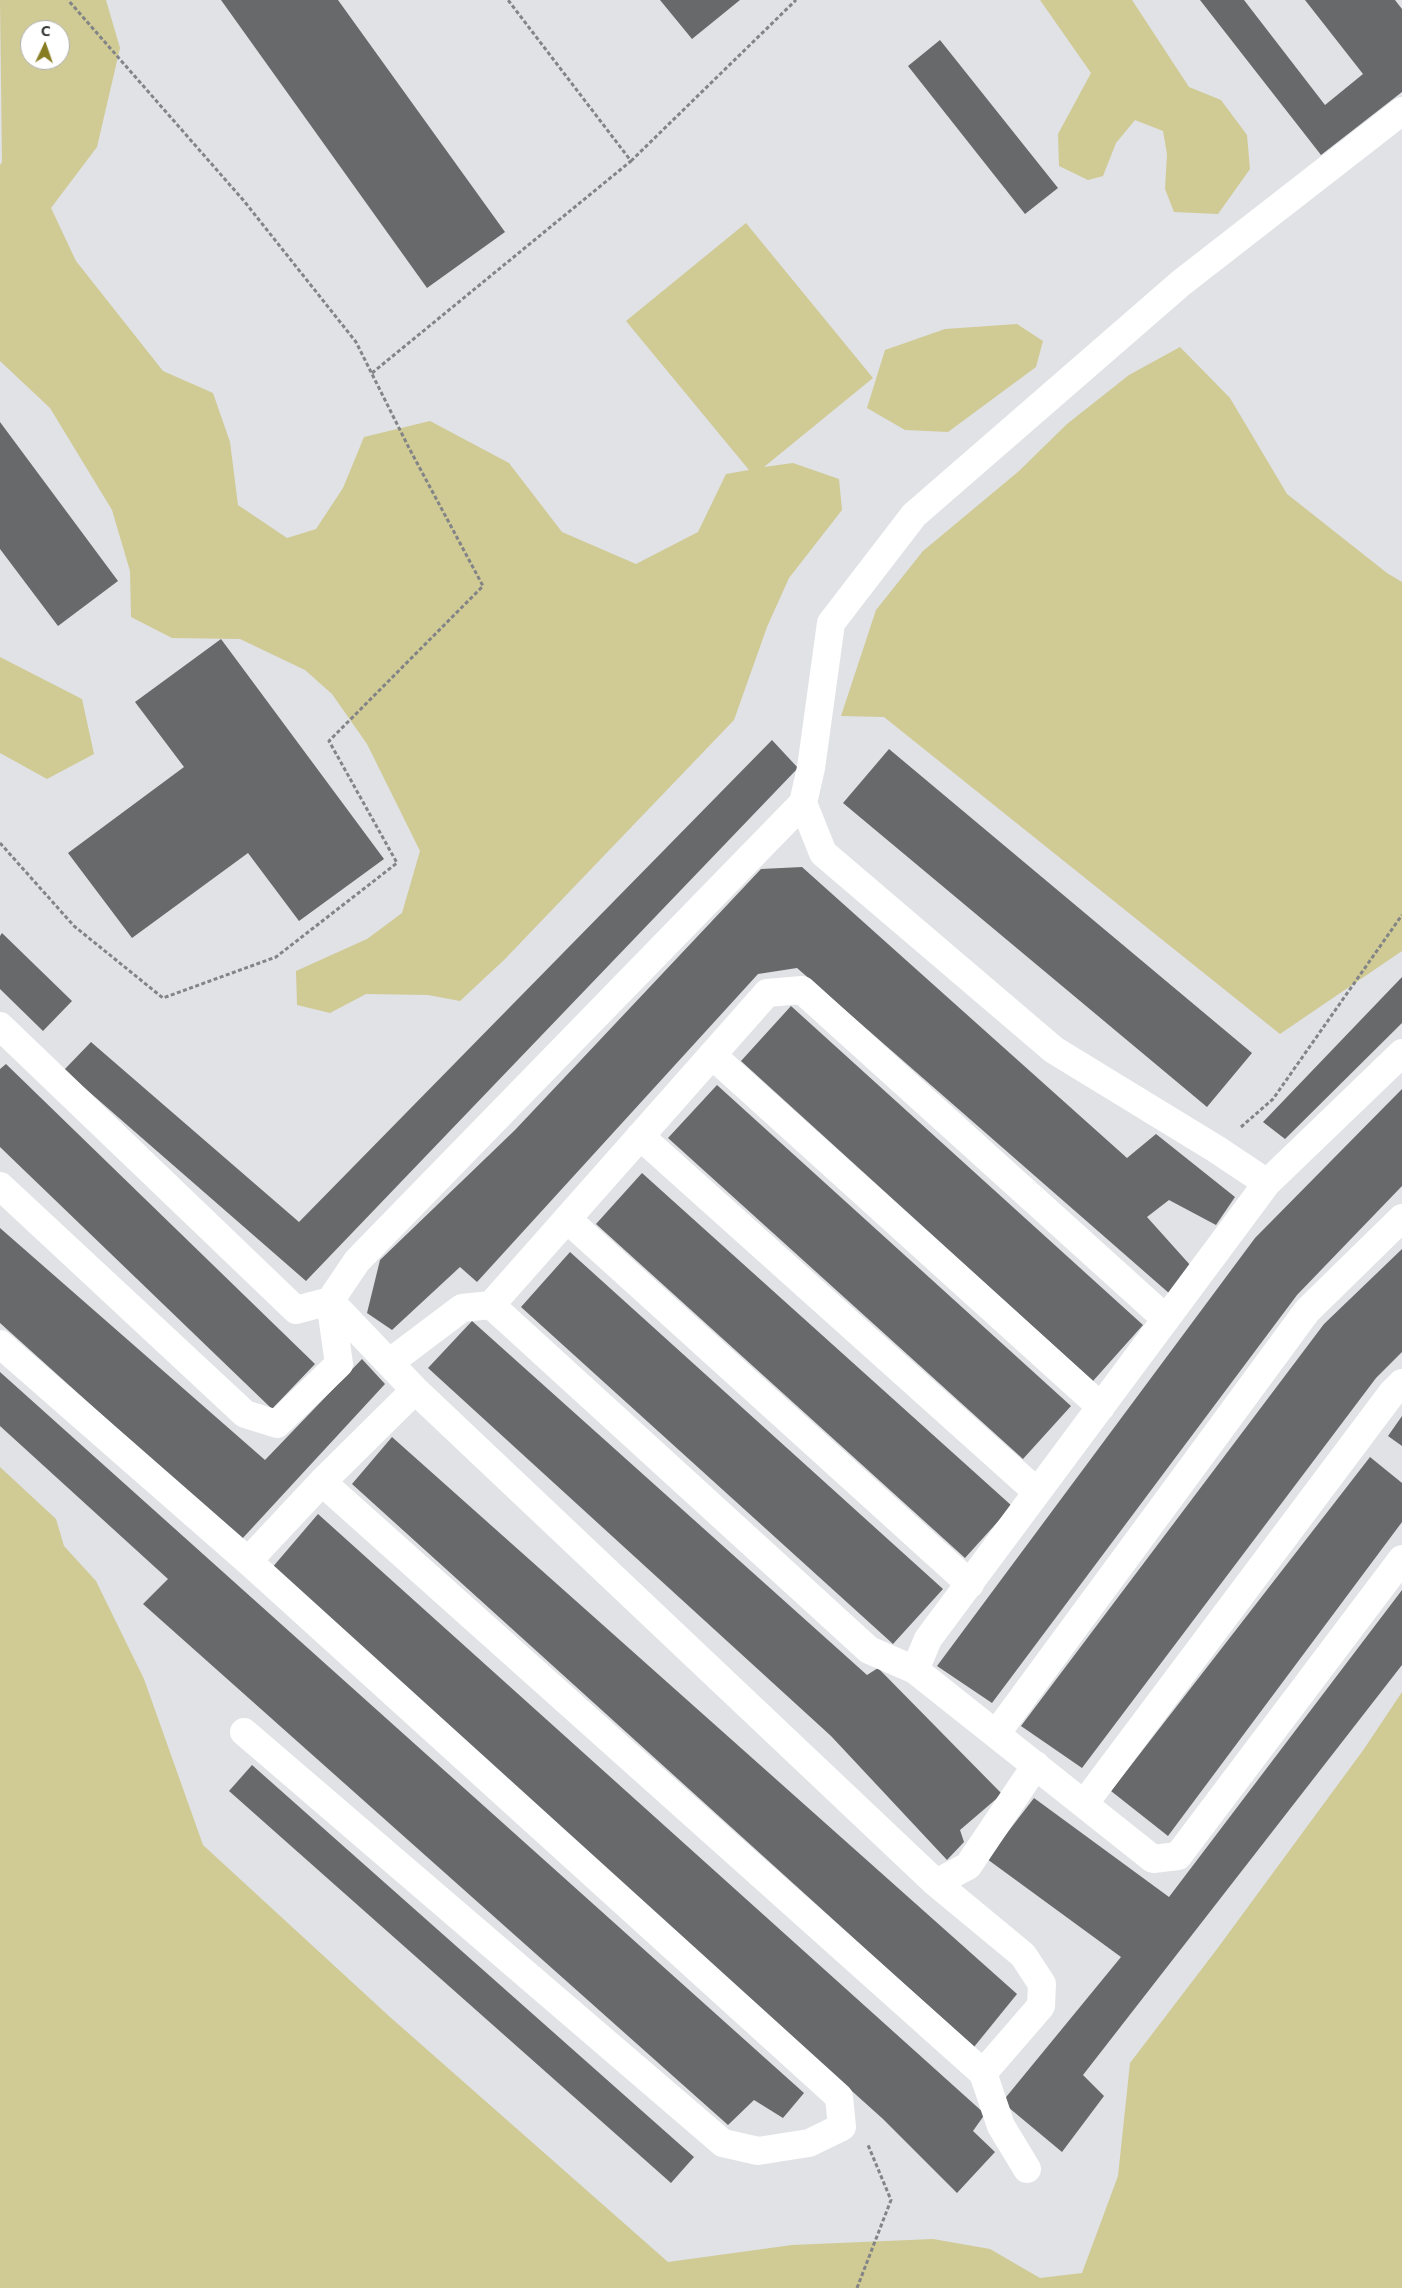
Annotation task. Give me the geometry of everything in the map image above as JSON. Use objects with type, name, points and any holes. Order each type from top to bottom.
[{"type":"lane","points":[[0,1026],[296,1310],[330,1301],[357,1261],[803,803],[811,768],[831,623],[914,515],[1181,283],[1402,111]]},
{"type":"lane","points":[[803,803],[823,853],[1046,1043],[1216,1149],[1267,1184]]},
{"type":"lane","points":[[389,1363],[462,1308],[491,1304],[767,993],[802,990],[1166,1319]]},
{"type":"lane","points":[[915,1670],[928,1639],[1267,1184],[1402,1053]]},
{"type":"lane","points":[[712,1055],[1101,1407]]},
{"type":"lane","points":[[640,1136],[1037,1492]]},
{"type":"lane","points":[[0,1186],[245,1414],[277,1424],[339,1364],[330,1301]]},
{"type":"lane","points":[[996,1734],[1307,1311],[1402,1218]]},
{"type":"lane","points":[[566,1219],[970,1584]]},
{"type":"lane","points":[[330,1301],[415,1390],[936,1883],[1023,1955],[1042,1984],[1041,2006],[983,2073]]},
{"type":"lane","points":[[491,1304],[869,1650],[915,1670],[1153,1859],[1178,1856],[1402,1559]]},
{"type":"lane","points":[[0,1344],[248,1561],[839,2097],[842,2127],[809,2143],[758,2151],[723,2143],[244,1732]]},
{"type":"lane","points":[[1084,1804],[1392,1393],[1402,1383]]},
{"type":"lane","points":[[248,1561],[322,1482],[415,1390]]},
{"type":"lane","points":[[322,1482],[983,2073],[1001,2126],[1027,2169]]},
{"type":"lane","points":[[936,1883],[968,1866],[1036,1765]]},
{"type":"path","points":[[0,842],[74,926],[163,998],[276,957],[397,862],[329,740],[483,586],[409,448],[356,342],[244,201],[68,0]]},
{"type":"path","points":[[508,0],[631,161]]},
{"type":"path","points":[[372,374],[631,161],[796,0]]},
{"type":"path","points":[[1216,1149],[1273,1100],[1402,915]]},
{"type":"path","points":[[842,2127],[865,2139],[891,2200],[857,2288]]},
{"type":"shaded area","points":[[0,0],[106,0],[120,48],[97,147],[51,208],[76,261],[163,371],[213,393],[230,442],[238,505],[287,538],[316,529],[343,488],[364,437],[430,421],[509,463],[562,532],[636,564],[698,532],[726,474],[749,470],[626,321],[746,223],[873,378],[764,467],[793,463],[839,479],[842,510],[789,578],[767,627],[734,720],[504,960],[460,1001],[428,995],[366,994],[330,1013],[297,1005],[296,971],[367,939],[402,913],[420,851],[367,744],[332,694],[305,670],[240,639],[172,638],[131,617],[130,571],[112,510],[50,408],[0,361],[0,165],[2,162]]},
{"type":"shaded area","points":[[1040,0],[1132,0],[1189,87],[1221,100],[1247,135],[1250,169],[1218,214],[1174,212],[1165,189],[1167,154],[1163,131],[1135,120],[1116,143],[1103,176],[1088,180],[1059,166],[1058,134],[1091,73]]},
{"type":"shaded area","points":[[1017,324],[1043,341],[1036,367],[948,432],[905,430],[867,408],[885,350],[945,329]]},
{"type":"shaded area","points":[[1180,347],[1230,398],[1287,494],[1387,573],[1402,582],[1402,951],[1280,1034],[884,717],[841,716],[876,610],[923,551],[1019,471],[1067,424],[1129,375]]},
{"type":"shaded area","points":[[0,657],[82,699],[94,754],[47,779],[0,753]]},
{"type":"shaded area","points":[[0,1467],[56,1519],[64,1546],[96,1581],[144,1679],[203,1845],[390,2017],[668,2262],[792,2245],[933,2239],[990,2249],[1040,2278],[1082,2273],[1118,2176],[1130,2063],[1217,1949],[1364,1749],[1402,1692],[1402,2288],[0,2288]]},
{"type":"building","points":[[221,0],[338,0],[505,232],[427,288]]},
{"type":"building","points":[[660,0],[740,0],[692,39]]},
{"type":"building","points":[[1200,0],[1244,0],[1325,105],[1363,74],[1305,0],[1395,0],[1402,9],[1402,92],[1321,155]]},
{"type":"building","points":[[940,40],[1058,188],[1025,214],[908,66]]},
{"type":"building","points":[[0,422],[118,581],[58,626],[0,549]]},
{"type":"building","points":[[221,639],[384,859],[299,921],[248,853],[132,938],[68,853],[184,767],[135,702]]},
{"type":"building","points":[[772,740],[798,768],[306,1281],[64,1070],[91,1042],[299,1222]]},
{"type":"building","points":[[889,749],[1252,1053],[1207,1107],[843,803]]},
{"type":"building","points":[[802,867],[1127,1158],[1156,1134],[1235,1197],[1216,1225],[1169,1200],[1147,1217],[1191,1266],[1170,1294],[797,968],[758,974],[477,1282],[460,1267],[392,1330],[367,1313],[380,1260],[515,1130],[761,869]]},
{"type":"building","points":[[2,933],[72,1001],[43,1031],[0,989],[0,936]]},
{"type":"building","points":[[1402,977],[1402,1023],[1285,1139],[1263,1122]]},
{"type":"building","points":[[791,1006],[1143,1325],[1093,1381],[741,1061]]},
{"type":"building","points":[[6,1064],[315,1364],[272,1409],[0,1147],[0,1069]]},
{"type":"building","points":[[717,1085],[1071,1406],[1023,1459],[668,1138]]},
{"type":"building","points":[[1402,1089],[1402,1186],[1297,1295],[992,1703],[937,1666],[1255,1238]]},
{"type":"building","points":[[642,1173],[1012,1506],[965,1558],[596,1224]]},
{"type":"building","points":[[0,1228],[265,1460],[362,1359],[385,1384],[241,1540],[0,1323]]},
{"type":"building","points":[[1402,1249],[1402,1352],[1376,1378],[1082,1768],[1021,1726],[1324,1324]]},
{"type":"building","points":[[570,1252],[943,1589],[893,1644],[521,1307]]},
{"type":"building","points":[[472,1321],[867,1675],[878,1668],[1002,1794],[960,1830],[964,1842],[947,1860],[831,1736],[428,1368]]},
{"type":"building","points":[[0,1372],[804,2093],[783,2118],[754,2100],[728,2125],[143,1604],[168,1579],[0,1426]]},
{"type":"building","points":[[1402,1416],[1402,1446],[1388,1436]]},
{"type":"building","points":[[392,1437],[1017,1994],[974,2047],[352,1484]]},
{"type":"building","points":[[1370,1457],[1402,1483],[1402,1522],[1168,1836],[1111,1791]]},
{"type":"building","points":[[318,1514],[985,2114],[973,2131],[995,2152],[957,2193],[883,2119],[271,1569]]},
{"type":"building","points":[[1402,1590],[1402,1665],[1083,2075],[1104,2096],[1062,2152],[1002,2102],[1121,1957],[987,1859],[1034,1798],[1169,1897]]},
{"type":"building","points":[[252,1765],[694,2157],[671,2183],[229,1791]]}]
